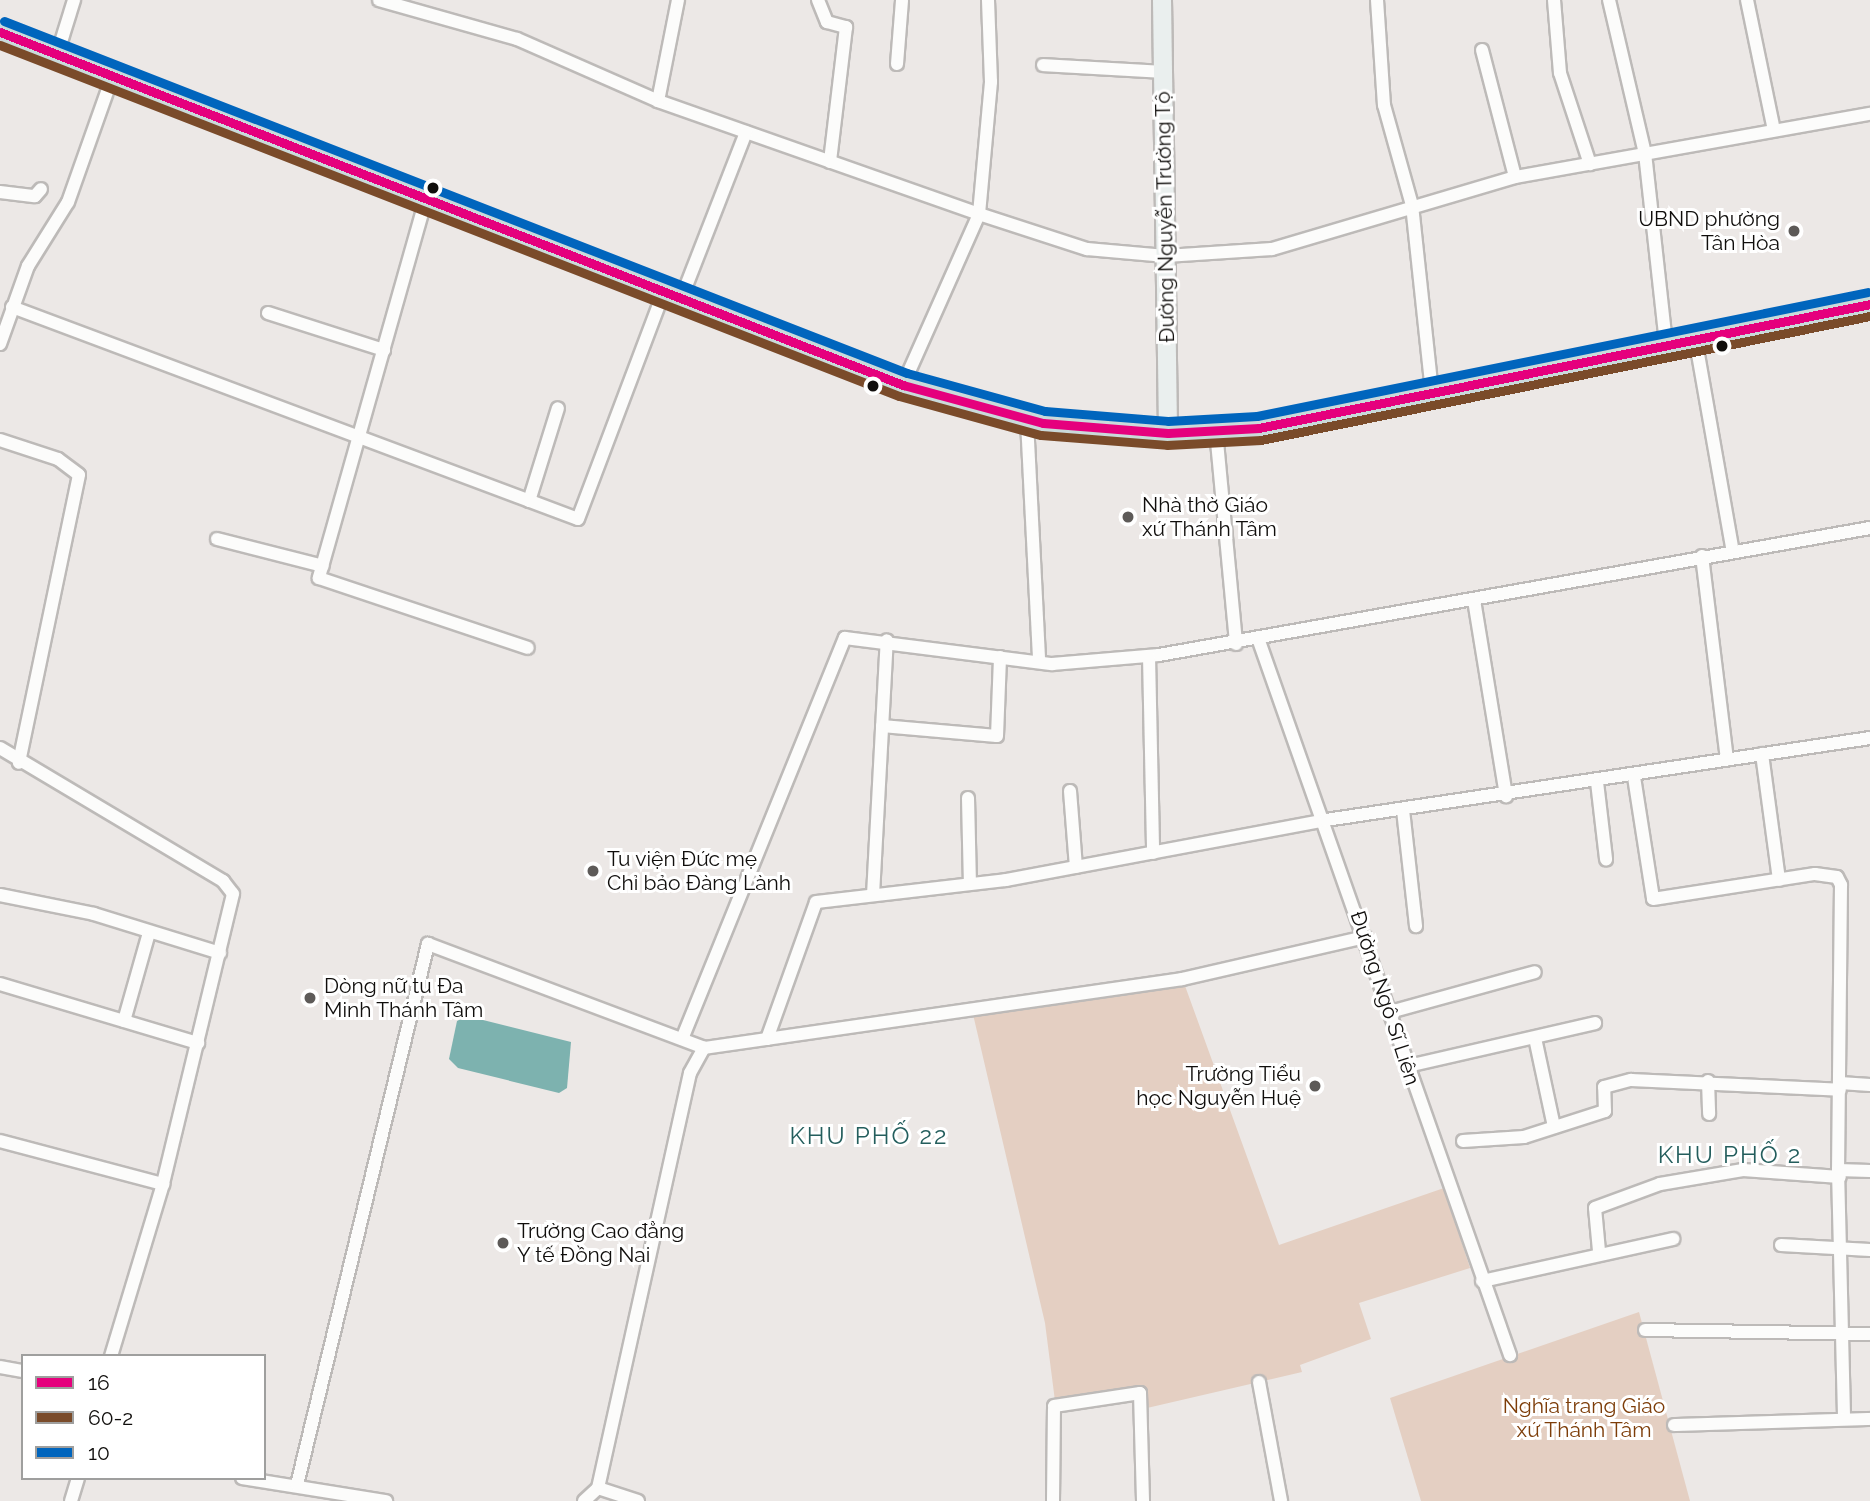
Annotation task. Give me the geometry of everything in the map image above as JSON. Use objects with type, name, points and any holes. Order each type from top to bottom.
[{"type":"highway","points":[[0,32],[903,385],[1027,421],[1168,433],[1216,431],[1432,393],[1666,342],[1870,304]]},
{"type":"main road","name":"Đường Nguyễn Trường Tộ","points":[[1162,0],[1168,433]]},
{"type":"street","points":[[57,55],[75,0]]},
{"type":"street","points":[[380,0],[517,39],[659,101],[979,214],[1087,248],[1166,256],[1272,249],[1412,205],[1515,177],[1870,114]]},
{"type":"street","points":[[659,101],[678,0]]},
{"type":"street","points":[[818,0],[827,22],[846,27],[830,162]]},
{"type":"street","points":[[897,64],[902,0]]},
{"type":"street","points":[[903,385],[979,214],[991,82],[988,0]]},
{"type":"street","points":[[1377,0],[1384,105],[1412,205],[1432,393]]},
{"type":"street","points":[[1554,0],[1560,73],[1590,164]]},
{"type":"street","points":[[1609,0],[1645,153],[1666,342]]},
{"type":"street","points":[[1747,0],[1773,130]]},
{"type":"street","points":[[1482,50],[1515,177]]},
{"type":"street","points":[[1043,65],[1163,72]]},
{"type":"street","points":[[0,345],[28,266],[68,202],[112,78]]},
{"type":"street","points":[[12,307],[578,519],[746,132]]},
{"type":"street","points":[[0,192],[35,196],[41,189]]},
{"type":"street","points":[[426,199],[320,580],[528,648]]},
{"type":"street","points":[[268,313],[384,350]]},
{"type":"street","points":[[1695,337],[1733,552]]},
{"type":"street","points":[[529,501],[558,408]]},
{"type":"street","points":[[1027,421],[1039,662]]},
{"type":"street","points":[[1216,431],[1236,644]]},
{"type":"street","points":[[0,440],[58,459],[79,475],[19,763]]},
{"type":"street","points":[[681,1039],[845,638],[887,640],[1039,662],[1149,656],[1259,641],[1702,556],[1870,527]]},
{"type":"street","points":[[217,539],[323,566]]},
{"type":"street","points":[[1702,556],[1727,759]]},
{"type":"street","points":[[1474,600],[1506,796]]},
{"type":"street","points":[[873,895],[887,640]]},
{"type":"street","name":"Đường Ngô Sĩ Liên","points":[[1259,641],[1326,820],[1408,1066],[1510,1355]]},
{"type":"street","points":[[1149,656],[1153,853]]},
{"type":"street","points":[[882,726],[997,736],[1000,657]]},
{"type":"street","points":[[767,1040],[816,902],[970,884],[1326,820],[1634,777],[1727,759],[1870,738]]},
{"type":"street","points":[[0,748],[19,763],[231,886],[220,953],[163,1184],[112,1354]]},
{"type":"street","points":[[1762,754],[1779,880]]},
{"type":"street","points":[[1634,777],[1653,899],[1828,873],[1842,885],[1839,1249],[1844,1419]]},
{"type":"street","points":[[1597,782],[1606,859]]},
{"type":"street","points":[[1070,791],[1076,867]]},
{"type":"street","points":[[968,798],[970,884]]},
{"type":"street","points":[[1403,810],[1416,926]]},
{"type":"street","points":[[0,895],[94,914],[148,936],[220,953]]},
{"type":"street","points":[[124,1021],[148,936]]},
{"type":"street","points":[[297,1485],[428,944],[440,943],[704,1048],[1182,979],[1365,937]]},
{"type":"street","points":[[1390,1012],[1535,972]]},
{"type":"street","points":[[0,984],[198,1043]]},
{"type":"street","points":[[1408,1066],[1595,1023]]},
{"type":"street","points":[[1535,1038],[1554,1127]]},
{"type":"street","points":[[584,1501],[598,1488],[690,1073],[704,1048]]},
{"type":"street","points":[[1463,1141],[1524,1137],[1605,1111],[1604,1087],[1651,1077],[1840,1087],[1870,1085]]},
{"type":"street","points":[[1708,1081],[1709,1114]]},
{"type":"street","points":[[0,1141],[163,1184]]},
{"type":"street","points":[[1600,1251],[1595,1208],[1660,1184],[1743,1170],[1839,1174],[1870,1171]]},
{"type":"street","points":[[1482,1281],[1600,1251],[1673,1239]]},
{"type":"street","points":[[1781,1245],[1870,1250]]},
{"type":"street","points":[[1645,1330],[1870,1334]]},
{"type":"street","points":[[0,1367],[21,1371]]},
{"type":"street","points":[[1259,1382],[1281,1501]]},
{"type":"street","points":[[1054,1501],[1054,1408],[1140,1393],[1143,1501]]},
{"type":"street","points":[[1674,1426],[1870,1419]]},
{"type":"street","points":[[71,1501],[77,1480]]},
{"type":"street","points":[[258,1480],[386,1501]]},
{"type":"street","points":[[598,1488],[638,1501]]},
{"type":"green space","points":[[1184,983],[1279,1245],[1444,1188],[1470,1268],[1359,1303],[1371,1339],[1300,1365],[1302,1372],[1147,1408],[1143,1390],[1135,1387],[1055,1401],[1045,1323],[972,1010]]},
{"type":"green space","name":"Nghĩa trang Giáo xứ Thánh Tâm","points":[[1639,1312],[1690,1501],[1421,1501],[1390,1398]]},
{"type":"water","points":[[467,1016],[571,1042],[567,1088],[559,1093],[458,1068],[449,1059],[457,1021]]},
{"type":"transit line","name":"10","points":[[4,21],[907,373],[1045,411],[1168,421],[1257,416],[1868,292]]},
{"type":"transit line","name":"16","points":[[0,32],[903,385],[1043,423],[1168,433],[1259,428],[1870,304]]},
{"type":"transit line","name":"60-2","points":[[0,45],[899,396],[1041,435],[1167,445],[1261,440],[1870,316]]},
{"type":"place","name":"UBND phường Tân Hòa","points":[[1794,231]]},
{"type":"place","name":"Nhà thờ Giáo xứ Thánh Tâm","points":[[1128,517]]},
{"type":"place","name":"Tu viện Đức mẹ Chỉ bảo Đàng Lành","points":[[593,871]]},
{"type":"place","name":"Dòng nữ tu Đa Minh Thánh Tâm","points":[[310,998]]},
{"type":"place","name":"Trường Tiểu học Nguyễn Huệ","points":[[1315,1086]]},
{"type":"place","name":"Trường Cao đẳng Y tế Đồng Nai","points":[[503,1243]]},
{"type":"district","name":"KHU PHỐ 22","points":[[869,1136]]},
{"type":"district","name":"KHU PHỐ 2","points":[[1730,1155]]}]
